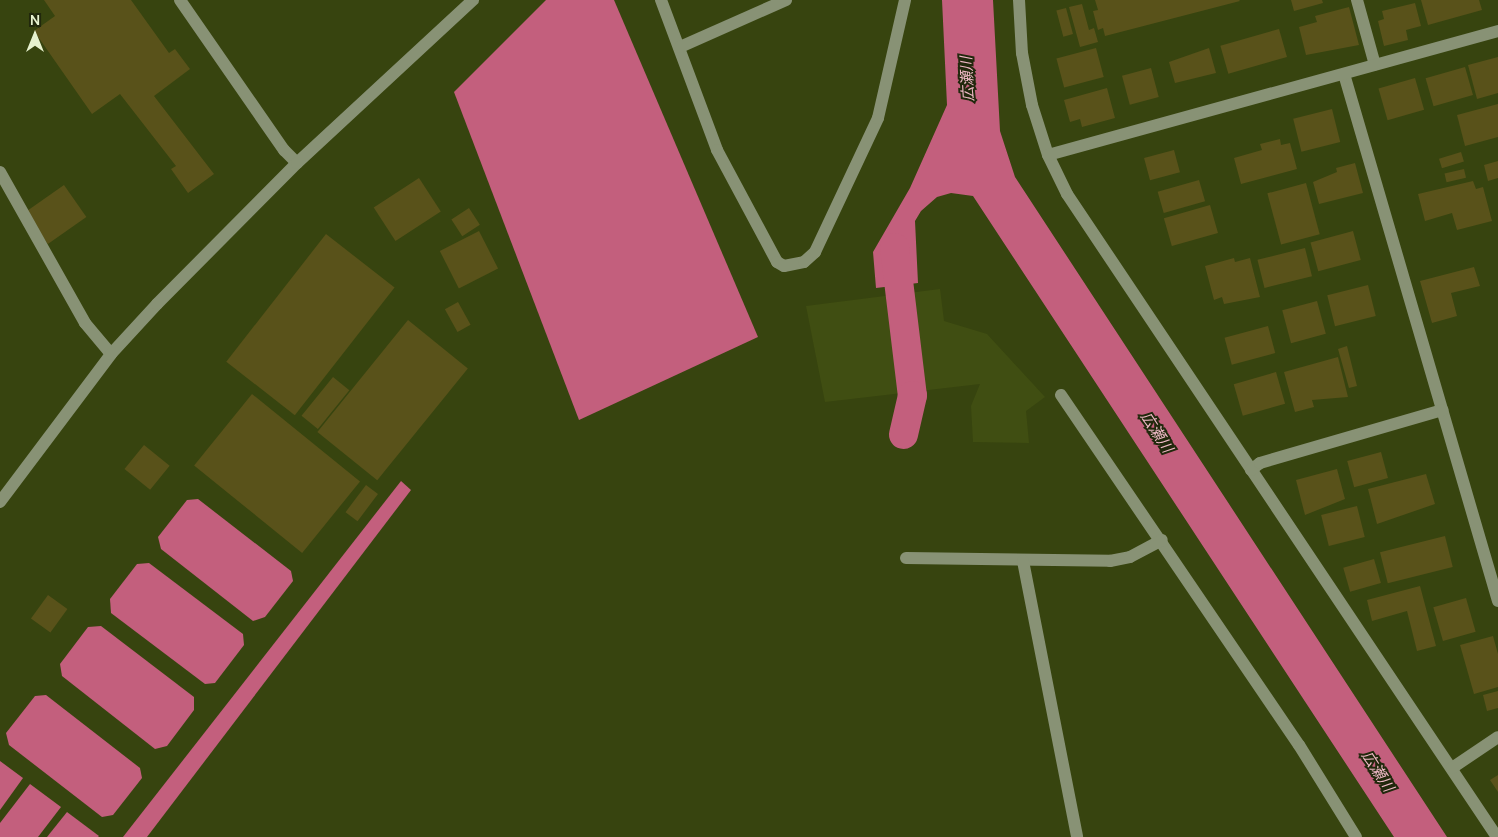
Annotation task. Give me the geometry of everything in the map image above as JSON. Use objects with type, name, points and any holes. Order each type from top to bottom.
[{"type":"street","points":[[180,0],[284,150],[297,163]]},
{"type":"street","points":[[0,502],[111,354],[297,163],[473,0]]},
{"type":"street","points":[[661,0],[717,150],[777,262],[784,266],[804,262],[815,252],[878,118],[905,0]]},
{"type":"street","points":[[680,48],[786,0]]},
{"type":"street","points":[[1019,0],[1027,86],[1048,155],[1067,194],[1498,837]]},
{"type":"street","points":[[1357,0],[1375,66]]},
{"type":"street","points":[[1048,155],[1498,32]]},
{"type":"street","points":[[1344,74],[1498,601]]},
{"type":"street","points":[[0,172],[85,323],[111,354]]},
{"type":"street","points":[[1061,394],[1162,540],[1356,837]]},
{"type":"street","points":[[1251,470],[1260,463],[1442,410]]},
{"type":"street","points":[[906,558],[1110,561],[1130,557],[1162,540]]},
{"type":"street","points":[[1023,561],[1077,837]]},
{"type":"street","points":[[1452,768],[1498,737]]},
{"type":"shaded area","points":[[940,289],[944,321],[987,334],[1045,397],[1026,411],[1029,443],[973,442],[971,406],[980,384],[825,402],[806,306]]},
{"type":"water","points":[[546,0],[614,0],[758,337],[579,420],[454,92]]},
{"type":"water","name":"広瀬川","points":[[942,0],[993,0],[1000,131],[1015,177],[1447,837],[1394,837],[973,196],[951,193],[937,197],[921,211],[915,221],[918,283],[876,288],[873,252],[910,188],[947,105]]},
{"type":"water","points":[[401,481],[411,490],[147,837],[123,837]]},
{"type":"water","points":[[198,499],[291,571],[293,581],[265,617],[253,621],[161,549],[158,537],[187,500]]},
{"type":"water","points":[[149,563],[243,634],[244,645],[215,683],[205,684],[111,613],[110,599],[137,564]]},
{"type":"water","points":[[101,626],[194,697],[194,710],[167,746],[155,749],[62,676],[60,664],[88,627]]},
{"type":"water","points":[[46,695],[140,768],[142,778],[113,815],[102,817],[9,745],[6,733],[35,696]]},
{"type":"water","points":[[0,761],[23,778],[0,810]]},
{"type":"water","points":[[30,784],[61,807],[38,837],[0,837],[0,823]]},
{"type":"water","points":[[67,812],[99,836],[47,837]]},
{"type":"building","points":[[44,0],[131,0],[169,53],[175,49],[190,69],[154,96],[214,174],[188,193],[171,169],[176,166],[120,94],[92,114],[34,31],[55,16]]},
{"type":"building","points":[[1095,0],[1240,1],[1105,36],[1103,28],[1098,30],[1093,11],[1098,10]]},
{"type":"building","points":[[1291,0],[1322,0],[1323,3],[1294,11]]},
{"type":"building","points":[[1421,0],[1479,0],[1482,10],[1428,25]]},
{"type":"building","points":[[1415,3],[1421,26],[1406,30],[1408,40],[1384,46],[1378,21],[1384,19],[1382,11]]},
{"type":"building","points":[[1082,4],[1089,30],[1094,28],[1098,42],[1080,47],[1069,7]]},
{"type":"building","points":[[1349,7],[1359,45],[1306,55],[1299,27],[1317,22],[1315,16]]},
{"type":"building","points":[[1066,8],[1073,34],[1063,37],[1056,11]]},
{"type":"building","points":[[1279,29],[1287,57],[1228,74],[1220,46]]},
{"type":"building","points":[[1096,48],[1104,77],[1064,88],[1056,59]]},
{"type":"building","points":[[1209,48],[1216,73],[1175,83],[1169,62]]},
{"type":"building","points":[[1498,57],[1498,93],[1477,99],[1468,65]]},
{"type":"building","points":[[1465,67],[1473,95],[1434,106],[1426,78]]},
{"type":"building","points":[[1151,68],[1159,97],[1130,105],[1122,76]]},
{"type":"building","points":[[1415,78],[1424,110],[1388,120],[1378,88]]},
{"type":"building","points":[[1107,88],[1115,118],[1082,127],[1080,119],[1070,122],[1064,100]]},
{"type":"building","points":[[1498,104],[1498,137],[1465,146],[1457,115]]},
{"type":"building","points":[[1332,109],[1340,142],[1301,152],[1293,119]]},
{"type":"building","points":[[1280,139],[1281,145],[1290,143],[1297,169],[1241,184],[1234,158],[1262,150],[1260,144]]},
{"type":"building","points":[[1174,150],[1180,172],[1150,180],[1144,158]]},
{"type":"building","points":[[1461,152],[1464,162],[1442,168],[1439,159]]},
{"type":"building","points":[[1498,161],[1498,178],[1488,181],[1484,165]]},
{"type":"building","points":[[1355,163],[1363,193],[1319,204],[1313,182],[1337,172],[1336,168]]},
{"type":"building","points":[[1464,169],[1466,178],[1447,182],[1445,173]]},
{"type":"building","points":[[419,178],[441,212],[395,241],[374,207]]},
{"type":"building","points":[[1199,180],[1205,201],[1164,213],[1158,192]]},
{"type":"building","points":[[1473,181],[1476,189],[1483,187],[1492,221],[1457,230],[1452,213],[1425,221],[1418,194]]},
{"type":"building","points":[[1306,183],[1320,234],[1281,245],[1267,193]]},
{"type":"building","points":[[64,185],[86,217],[48,244],[25,212]]},
{"type":"building","points":[[1210,205],[1218,233],[1172,246],[1164,218]]},
{"type":"building","points":[[469,208],[480,225],[462,236],[451,219]]},
{"type":"building","points":[[479,231],[498,268],[459,288],[440,251]]},
{"type":"building","points":[[1353,231],[1361,260],[1318,271],[1310,242]]},
{"type":"building","points":[[326,234],[395,288],[295,415],[226,362]]},
{"type":"building","points":[[1305,248],[1312,276],[1264,288],[1257,260]]},
{"type":"building","points":[[1234,258],[1235,262],[1250,258],[1260,297],[1224,304],[1222,297],[1214,300],[1205,266]]},
{"type":"building","points":[[1474,267],[1480,286],[1451,293],[1457,316],[1432,323],[1420,281]]},
{"type":"building","points":[[1368,285],[1376,316],[1335,326],[1327,295]]},
{"type":"building","points":[[1317,301],[1326,334],[1291,343],[1282,310]]},
{"type":"building","points":[[458,302],[471,325],[457,332],[445,309]]},
{"type":"building","points":[[408,320],[468,368],[377,480],[317,432]]},
{"type":"building","points":[[1268,326],[1275,353],[1232,365],[1225,338]]},
{"type":"building","points":[[1347,346],[1357,386],[1349,388],[1338,349]]},
{"type":"building","points":[[1338,357],[1348,397],[1312,400],[1314,407],[1295,412],[1284,372]]},
{"type":"building","points":[[1276,372],[1285,404],[1243,416],[1234,384]]},
{"type":"building","points":[[333,377],[349,390],[318,429],[302,416]]},
{"type":"building","points":[[252,394],[360,481],[302,553],[194,465]]},
{"type":"building","points":[[144,445],[170,466],[150,490],[124,469]]},
{"type":"building","points":[[1381,452],[1388,478],[1354,487],[1347,461]]},
{"type":"building","points":[[1337,469],[1345,499],[1305,515],[1296,480]]},
{"type":"building","points":[[1426,474],[1435,504],[1377,524],[1368,489]]},
{"type":"building","points":[[366,485],[378,494],[358,521],[346,512]]},
{"type":"building","points":[[1357,506],[1365,537],[1329,546],[1321,515]]},
{"type":"building","points":[[1445,536],[1453,567],[1388,583],[1380,552]]},
{"type":"building","points":[[1374,559],[1381,583],[1350,592],[1343,568]]},
{"type":"building","points":[[1420,586],[1436,646],[1417,651],[1407,611],[1372,621],[1367,600]]},
{"type":"building","points":[[48,595],[67,609],[50,633],[31,618]]},
{"type":"building","points":[[1466,598],[1476,632],[1443,641],[1433,607]]},
{"type":"building","points":[[1493,636],[1498,654],[1498,687],[1474,694],[1460,645]]},
{"type":"building","points":[[1498,691],[1498,708],[1487,711],[1483,695]]},
{"type":"building","points":[[1498,775],[1498,792],[1490,780]]},
{"type":"waterway","points":[[894,247],[912,395],[903,434]]}]
